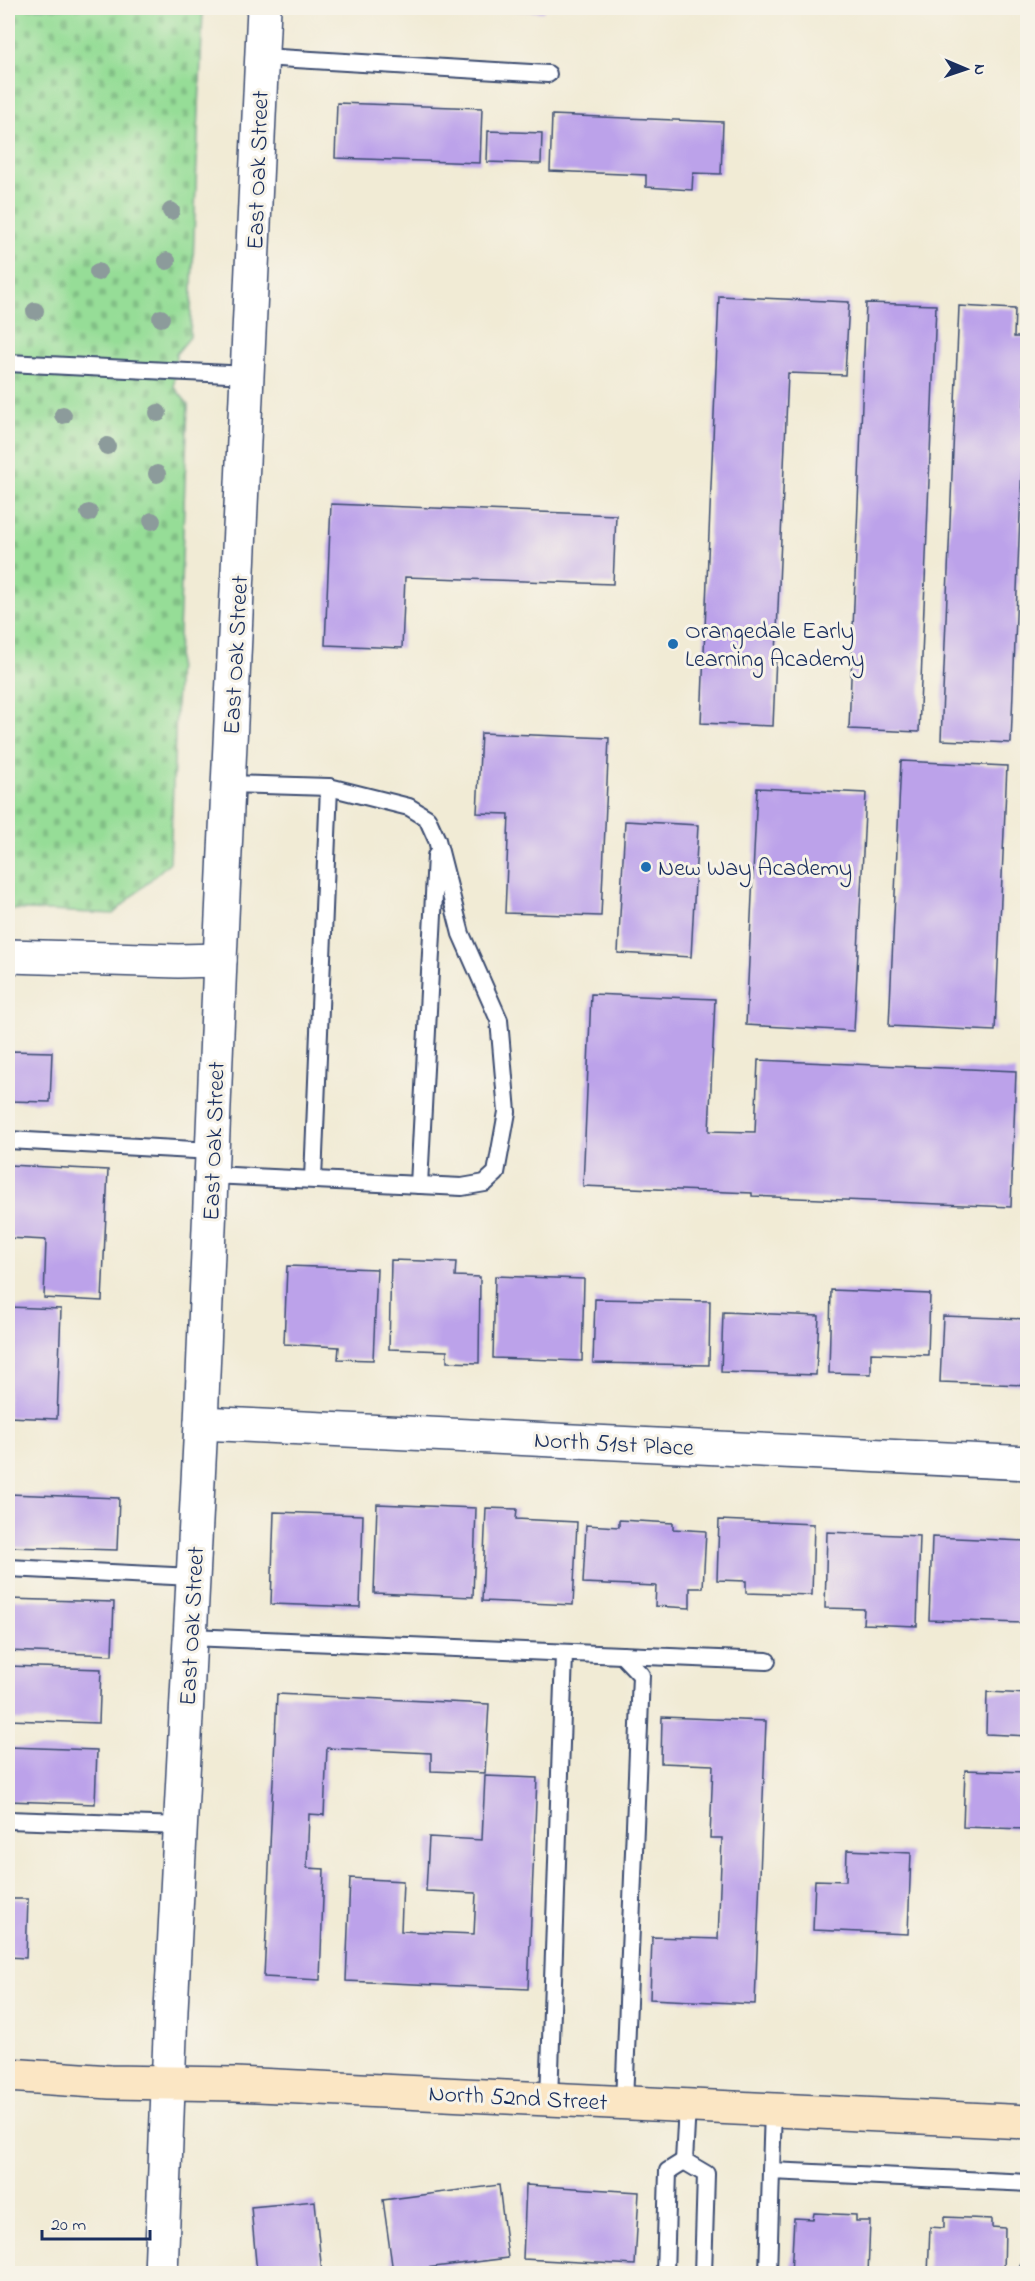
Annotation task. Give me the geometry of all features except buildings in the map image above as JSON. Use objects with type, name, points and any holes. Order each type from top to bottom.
[{"type":"main road","name":"North 52nd Street","points":[[8,2075],[110,2082],[246,2084],[1028,2122]]},
{"type":"street","name":"East Oak Street","points":[[160,2274],[201,1423],[264,8]]},
{"type":"street","points":[[8,956],[220,960]]},
{"type":"street","name":"North 51st Place","points":[[201,1423],[1028,1463]]},
{"type":"lane","points":[[262,57],[548,74]]},
{"type":"lane","points":[[8,363],[248,375]]},
{"type":"lane","points":[[8,1140],[212,1163],[313,1179],[462,1186],[485,1183],[496,1173],[507,1112],[499,1020],[461,934],[437,840],[427,818],[410,807],[329,787],[228,784]]},
{"type":"lane","points":[[313,1179],[329,787]]},
{"type":"lane","points":[[418,1185],[437,840]]},
{"type":"lane","points":[[8,1568],[193,1577]]},
{"type":"lane","points":[[190,1637],[767,1661]]},
{"type":"lane","points":[[549,2100],[564,1654]]},
{"type":"lane","points":[[622,1655],[641,1675],[624,2103]]},
{"type":"lane","points":[[8,1820],[181,1826]]},
{"type":"lane","points":[[684,2162],[687,2106]]},
{"type":"lane","points":[[768,2274],[773,2110]]},
{"type":"lane","points":[[665,2274],[668,2171],[684,2162]]},
{"type":"lane","points":[[684,2162],[706,2174],[703,2274]]},
{"type":"lane","points":[[771,2171],[1028,2182]]},
{"type":"green space","points":[[8,8],[203,8],[190,337],[176,354],[174,387],[188,404],[170,862],[113,914],[8,909]]},
{"type":"place","name":"Orangedale Early Learning Academy","points":[[673,644]]},
{"type":"place","name":"New Way Academy","points":[[646,867]]}]
